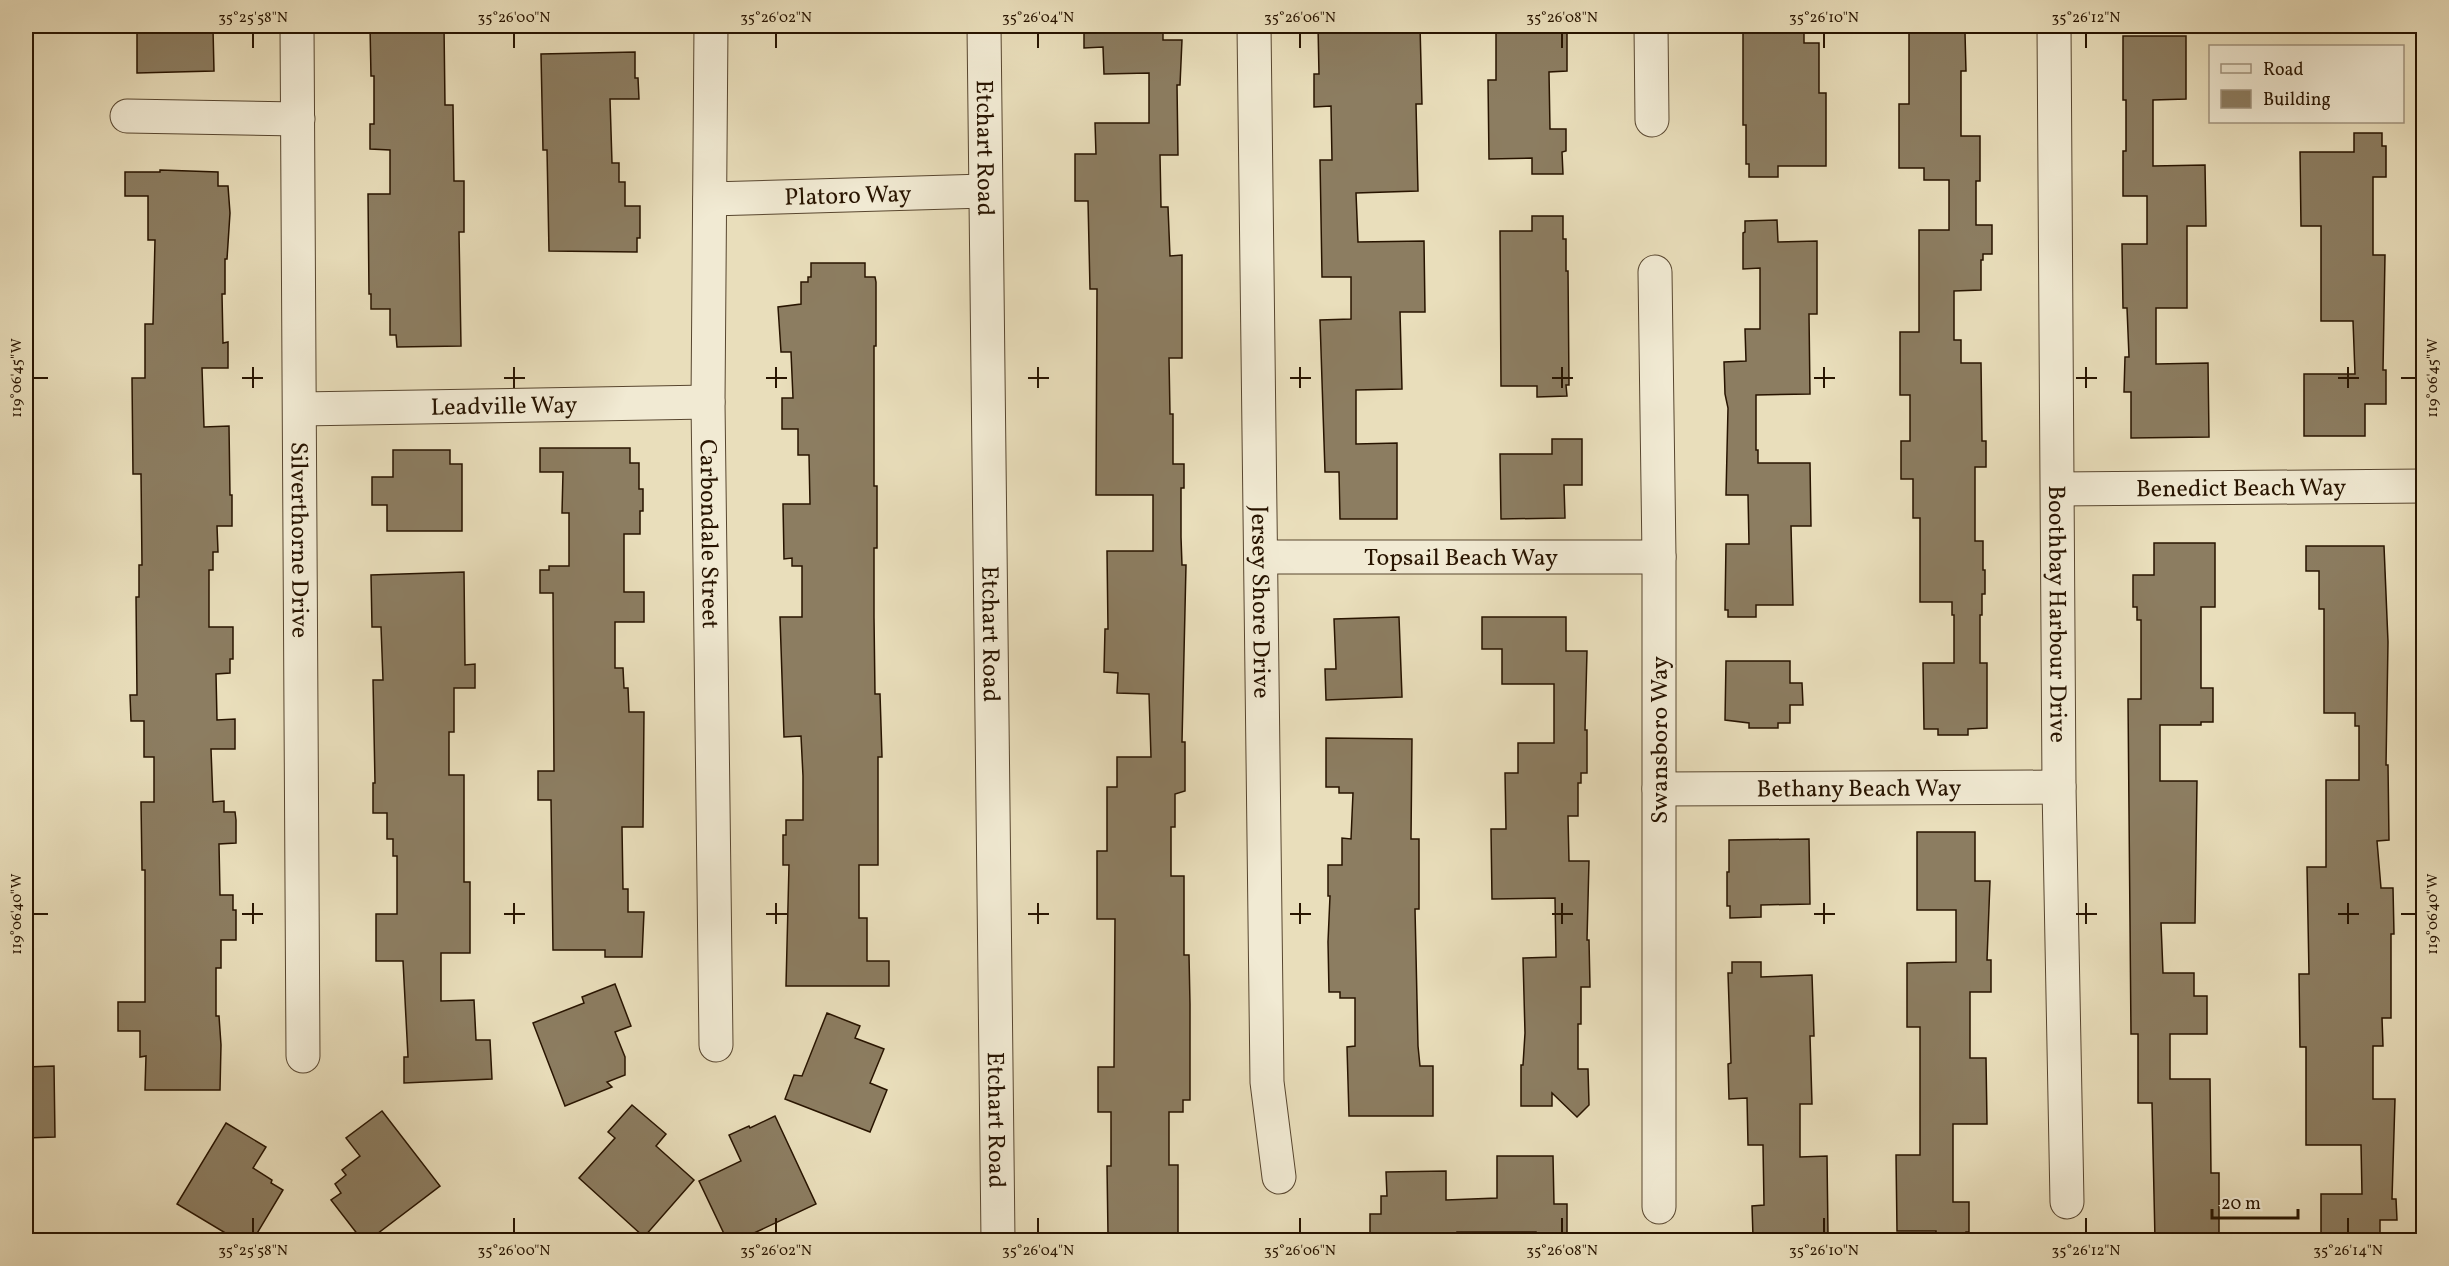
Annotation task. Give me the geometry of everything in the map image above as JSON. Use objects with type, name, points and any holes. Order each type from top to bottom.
[{"type":"street","name":"Silverthorne Drive","points":[[297,26],[303,1056]]},
{"type":"street","name":"Carbondale Street","points":[[711,26],[708,402],[716,1045]]},
{"type":"street","name":"Etchart Road","points":[[984,26],[998,1240]]},
{"type":"street","name":"Jersey Shore Drive","points":[[1254,26],[1267,1082],[1279,1177]]},
{"type":"street","points":[[1651,26],[1652,120]]},
{"type":"street","name":"Boothbay Harbour Drive","points":[[2054,26],[2059,787],[2067,1202]]},
{"type":"street","points":[[127,117],[298,119]]},
{"type":"street","name":"Platoro Way","points":[[710,199],[985,191]]},
{"type":"street","name":"Swansboro Way","points":[[1655,272],[1659,557],[1659,1207]]},
{"type":"street","name":"Leadville Way","points":[[300,409],[708,402]]},
{"type":"street","name":"Benedict Beach Way","points":[[2058,489],[2424,486]]},
{"type":"street","name":"Topsail Beach Way","points":[[1261,557],[1659,557]]},
{"type":"street","name":"Bethany Beach Way","points":[[1659,789],[2059,787]]},
{"type":"building","points":[[137,26],[202,26],[202,29],[213,29],[214,71],[137,73]]},
{"type":"building","points":[[370,26],[444,26],[445,105],[453,105],[454,181],[464,181],[464,232],[459,232],[461,346],[397,347],[396,335],[390,335],[390,309],[371,309],[368,194],[390,194],[390,150],[370,149],[370,124],[374,124],[374,76],[371,76]]},
{"type":"building","points":[[1084,26],[1163,26],[1163,40],[1182,40],[1180,85],[1177,85],[1178,155],[1160,155],[1161,207],[1168,207],[1170,256],[1182,255],[1182,358],[1169,358],[1170,414],[1173,414],[1173,464],[1184,464],[1184,488],[1181,488],[1181,537],[1182,565],[1186,565],[1182,742],[1185,742],[1185,791],[1175,794],[1175,827],[1171,827],[1171,876],[1184,876],[1184,955],[1189,955],[1190,1004],[1190,1100],[1183,1100],[1183,1112],[1169,1112],[1169,1165],[1178,1165],[1178,1233],[1108,1234],[1107,1166],[1111,1166],[1111,1112],[1098,1112],[1098,1067],[1114,1067],[1115,919],[1097,919],[1097,851],[1107,851],[1107,787],[1117,787],[1117,757],[1151,757],[1149,694],[1117,693],[1118,673],[1104,672],[1105,629],[1108,629],[1107,551],[1153,551],[1153,495],[1096,495],[1097,289],[1090,289],[1088,201],[1075,201],[1075,154],[1096,154],[1095,123],[1149,123],[1149,73],[1104,74],[1103,47],[1084,48]]},
{"type":"building","points":[[1318,26],[1420,26],[1422,104],[1416,104],[1418,191],[1356,193],[1358,242],[1424,241],[1425,312],[1400,312],[1402,389],[1356,390],[1356,444],[1397,443],[1397,519],[1340,519],[1339,472],[1325,472],[1320,320],[1351,319],[1351,277],[1322,277],[1320,160],[1332,160],[1331,106],[1314,107],[1314,74],[1319,74]]},
{"type":"building","points":[[1496,26],[1561,26],[1561,28],[1567,28],[1567,71],[1549,72],[1550,129],[1566,129],[1566,151],[1562,152],[1563,174],[1532,174],[1532,158],[1489,159],[1488,80],[1496,80]]},
{"type":"building","points":[[1743,26],[1804,26],[1804,43],[1819,43],[1819,93],[1826,93],[1826,166],[1778,166],[1778,177],[1749,177],[1749,164],[1746,164],[1746,125],[1743,125]]},
{"type":"building","points":[[1909,26],[1958,26],[1958,33],[1965,33],[1966,71],[1961,71],[1961,136],[1980,136],[1980,181],[1976,181],[1976,225],[1992,225],[1992,254],[1983,254],[1983,260],[1981,260],[1981,290],[1954,291],[1954,340],[1961,340],[1961,363],[1981,363],[1982,441],[1986,441],[1986,467],[1975,467],[1975,541],[1983,541],[1983,570],[1985,570],[1985,594],[1982,594],[1982,615],[1980,615],[1980,663],[1987,663],[1987,728],[1968,729],[1968,735],[1938,735],[1938,729],[1924,729],[1923,663],[1954,663],[1954,615],[1952,615],[1952,602],[1920,602],[1920,518],[1913,518],[1913,479],[1901,479],[1901,441],[1910,441],[1910,395],[1900,395],[1900,332],[1919,332],[1919,230],[1949,230],[1949,180],[1924,180],[1924,168],[1899,168],[1899,104],[1909,104]]},
{"type":"building","points":[[2123,36],[2186,36],[2186,99],[2153,100],[2153,166],[2205,165],[2206,226],[2187,226],[2187,308],[2156,308],[2156,364],[2208,363],[2209,437],[2131,438],[2131,392],[2124,392],[2125,357],[2129,357],[2127,308],[2123,308],[2122,244],[2147,244],[2147,196],[2123,196],[2126,100],[2123,100]]},
{"type":"building","points":[[635,52],[635,78],[638,78],[639,99],[610,99],[612,163],[619,163],[619,182],[625,182],[625,206],[640,206],[640,238],[637,238],[637,252],[549,251],[547,150],[543,150],[541,54]]},
{"type":"building","points":[[2354,133],[2382,133],[2382,146],[2386,146],[2386,177],[2373,177],[2373,255],[2385,255],[2383,370],[2386,370],[2386,404],[2365,404],[2365,436],[2304,436],[2304,374],[2355,374],[2353,321],[2321,321],[2321,226],[2301,226],[2300,152],[2354,152]]},
{"type":"building","points":[[160,170],[218,172],[218,186],[228,186],[230,213],[227,259],[225,259],[225,294],[222,294],[223,343],[228,342],[228,368],[202,368],[204,427],[229,426],[230,495],[232,495],[232,526],[217,526],[218,552],[213,552],[213,570],[209,570],[209,627],[233,627],[233,659],[230,659],[230,673],[216,674],[217,720],[235,719],[235,749],[211,749],[213,802],[224,801],[224,812],[235,812],[236,820],[236,843],[219,844],[220,895],[233,895],[233,910],[236,910],[236,940],[221,940],[221,968],[216,968],[216,1016],[219,1016],[221,1045],[220,1090],[145,1090],[146,1056],[140,1057],[140,1031],[118,1031],[118,1002],[145,1002],[145,870],[142,870],[141,802],[154,802],[154,757],[144,757],[144,721],[131,721],[130,695],[137,695],[136,597],[139,597],[139,565],[142,565],[141,474],[133,474],[132,378],[145,378],[145,324],[153,324],[155,240],[148,240],[148,196],[125,196],[125,172],[160,172]]},
{"type":"building","points":[[1532,216],[1563,216],[1563,239],[1566,239],[1566,271],[1568,271],[1569,385],[1566,385],[1567,396],[1537,397],[1537,386],[1501,386],[1500,231],[1532,231]]},
{"type":"building","points":[[1777,220],[1778,242],[1817,241],[1817,314],[1809,314],[1810,394],[1756,395],[1756,450],[1758,450],[1758,463],[1810,463],[1811,526],[1791,526],[1793,605],[1756,605],[1756,617],[1728,617],[1728,610],[1725,610],[1726,544],[1749,544],[1748,495],[1726,495],[1728,408],[1724,362],[1746,361],[1745,329],[1760,329],[1760,268],[1743,269],[1745,221]]},
{"type":"building","points":[[811,263],[865,263],[865,277],[875,277],[876,282],[874,486],[877,486],[877,548],[874,548],[874,617],[875,694],[880,694],[882,757],[878,757],[878,865],[859,865],[859,918],[867,918],[867,961],[889,961],[889,986],[786,986],[789,865],[783,865],[783,835],[786,835],[786,820],[803,820],[803,776],[801,736],[784,737],[780,617],[802,617],[802,566],[792,566],[792,558],[784,559],[783,504],[810,504],[809,455],[798,455],[798,429],[782,429],[782,398],[793,398],[791,352],[781,352],[778,307],[801,304],[801,282],[808,282],[808,277],[811,277]]},
{"type":"building","points":[[1552,439],[1582,439],[1582,485],[1564,485],[1565,518],[1501,519],[1500,454],[1552,454]]},
{"type":"building","points":[[540,448],[630,448],[630,463],[639,463],[639,489],[643,489],[643,511],[640,511],[640,534],[624,534],[624,592],[644,592],[644,622],[615,622],[615,668],[623,668],[624,688],[628,688],[629,712],[644,712],[643,827],[622,827],[623,889],[628,889],[628,912],[644,912],[642,957],[605,957],[605,950],[553,950],[551,800],[538,800],[538,771],[554,771],[553,593],[540,593],[540,570],[549,570],[549,566],[569,566],[569,513],[562,513],[563,472],[540,472]]},
{"type":"building","points":[[393,450],[450,450],[450,464],[462,464],[462,531],[387,531],[387,505],[372,505],[372,477],[393,477]]},
{"type":"building","points":[[2154,543],[2215,543],[2215,607],[2201,607],[2201,688],[2213,688],[2213,722],[2201,722],[2201,725],[2160,725],[2160,781],[2197,781],[2195,923],[2161,923],[2163,973],[2194,973],[2194,996],[2207,996],[2207,1034],[2170,1034],[2170,1079],[2210,1079],[2211,1173],[2219,1173],[2219,1240],[2155,1240],[2152,1103],[2138,1103],[2138,1034],[2131,1034],[2128,699],[2141,699],[2141,620],[2137,620],[2137,607],[2133,607],[2133,575],[2154,575]]},
{"type":"building","points":[[2306,546],[2384,546],[2388,642],[2386,765],[2388,765],[2389,840],[2377,841],[2381,888],[2393,888],[2394,934],[2391,934],[2391,1018],[2382,1018],[2383,1046],[2373,1046],[2373,1099],[2395,1099],[2392,1199],[2396,1199],[2397,1220],[2380,1220],[2380,1240],[2321,1240],[2321,1194],[2362,1194],[2361,1145],[2306,1145],[2306,1047],[2300,1047],[2299,974],[2309,974],[2307,867],[2326,867],[2326,780],[2359,780],[2359,726],[2355,726],[2355,713],[2324,713],[2324,609],[2319,609],[2319,571],[2306,571]]},
{"type":"building","points":[[464,572],[465,665],[475,664],[475,688],[454,688],[454,732],[449,732],[449,775],[464,775],[464,882],[470,882],[470,953],[441,953],[441,1001],[474,1000],[476,1040],[490,1040],[492,1079],[404,1083],[404,1057],[408,1057],[403,961],[376,961],[376,914],[397,914],[397,856],[393,856],[393,839],[387,839],[387,813],[373,813],[373,783],[375,783],[373,680],[383,680],[381,627],[372,627],[371,575]]},
{"type":"building","points":[[1399,617],[1402,697],[1326,700],[1325,669],[1336,669],[1334,619]]},
{"type":"building","points":[[1482,617],[1566,617],[1566,651],[1587,651],[1585,730],[1587,730],[1587,773],[1581,773],[1581,783],[1578,783],[1578,816],[1568,816],[1569,861],[1589,861],[1587,940],[1589,940],[1590,987],[1581,987],[1578,1069],[1588,1069],[1589,1105],[1577,1117],[1552,1093],[1552,1106],[1521,1106],[1521,1065],[1523,1065],[1525,1033],[1523,958],[1556,957],[1555,898],[1492,899],[1491,829],[1506,829],[1505,773],[1518,773],[1518,743],[1554,743],[1554,684],[1502,684],[1502,649],[1482,649]]},
{"type":"building","points":[[1726,661],[1790,661],[1790,683],[1802,683],[1803,705],[1790,705],[1790,723],[1778,723],[1778,728],[1749,728],[1749,723],[1725,720]]},
{"type":"building","points":[[1326,738],[1412,739],[1411,839],[1419,839],[1419,909],[1415,909],[1418,1046],[1420,1066],[1433,1066],[1433,1116],[1349,1116],[1347,1047],[1355,1046],[1355,998],[1340,998],[1340,992],[1329,992],[1328,865],[1342,865],[1342,838],[1351,839],[1353,793],[1339,793],[1339,787],[1326,787]]},
{"type":"building","points":[[1917,832],[1975,832],[1975,881],[1990,881],[1987,960],[1991,960],[1991,992],[1970,992],[1970,1058],[1986,1058],[1987,1124],[1953,1124],[1953,1202],[1969,1202],[1969,1232],[1966,1232],[1966,1240],[1936,1240],[1936,1231],[1897,1231],[1896,1155],[1920,1155],[1920,1027],[1907,1027],[1907,963],[1956,962],[1956,910],[1917,910]]},
{"type":"building","points":[[1809,839],[1810,904],[1761,905],[1761,917],[1730,918],[1730,906],[1727,906],[1729,840]]},
{"type":"building","points":[[1732,962],[1761,962],[1761,977],[1812,975],[1814,1036],[1810,1036],[1812,1104],[1800,1104],[1800,1157],[1827,1156],[1828,1235],[1784,1236],[1784,1240],[1756,1240],[1756,1237],[1753,1237],[1752,1206],[1764,1205],[1763,1145],[1748,1145],[1747,1098],[1729,1099],[1728,1064],[1731,1063],[1728,973],[1732,973]]},
{"type":"building","points":[[615,984],[631,1026],[615,1032],[625,1057],[625,1075],[607,1082],[612,1087],[565,1106],[533,1023],[584,1003],[582,997]]},
{"type":"building","points":[[827,1013],[860,1026],[855,1038],[884,1049],[870,1083],[887,1090],[870,1132],[785,1099],[794,1075],[802,1076]]},
{"type":"building","points":[[54,1066],[55,1137],[26,1138],[26,1067]]},
{"type":"building","points":[[632,1105],[666,1134],[656,1146],[694,1180],[644,1237],[579,1178],[615,1138],[608,1132]]},
{"type":"building","points":[[382,1111],[440,1186],[369,1240],[362,1240],[331,1200],[341,1193],[335,1184],[346,1175],[342,1170],[360,1156],[346,1138]]},
{"type":"building","points":[[775,1116],[816,1204],[739,1240],[727,1240],[699,1181],[741,1161],[729,1135]]},
{"type":"building","points":[[226,1123],[266,1147],[253,1168],[283,1190],[253,1240],[237,1240],[177,1204]]},
{"type":"building","points":[[1497,1156],[1553,1156],[1554,1204],[1567,1204],[1567,1240],[1536,1240],[1536,1232],[1457,1232],[1457,1240],[1370,1240],[1370,1214],[1381,1214],[1381,1196],[1387,1196],[1386,1172],[1446,1171],[1446,1200],[1497,1198]]}]
